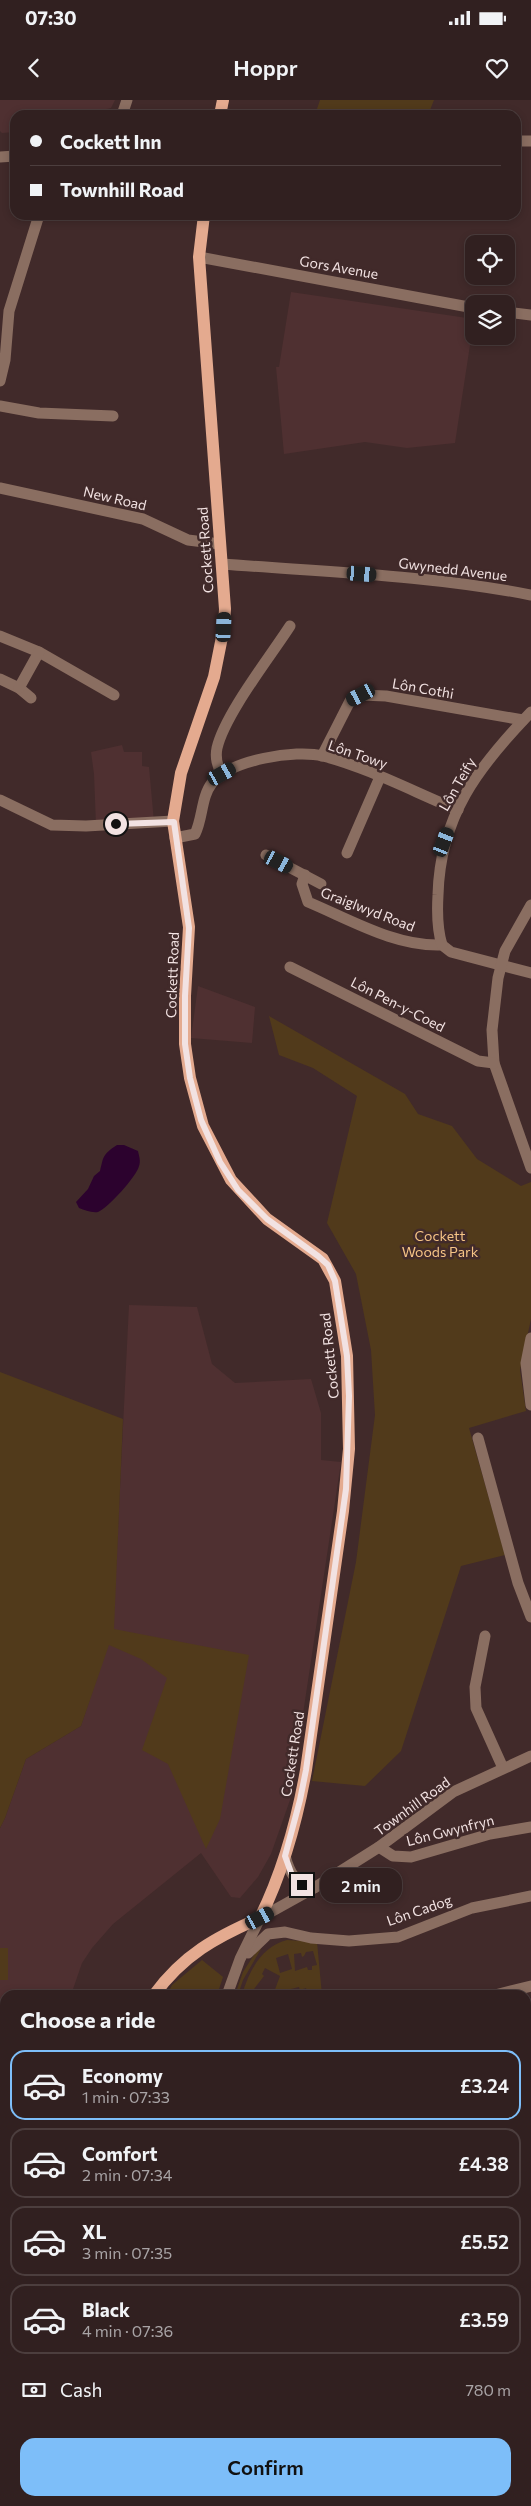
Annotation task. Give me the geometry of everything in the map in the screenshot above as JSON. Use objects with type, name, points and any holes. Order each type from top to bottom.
[{"type":"main road","name":"Cockett Road","points":[[204,220],[200,257],[222,564],[224,627],[214,677],[181,773],[174,822],[189,928],[185,996],[185,1044],[190,1078],[201,1120],[220,1162],[238,1190],[267,1219],[328,1265],[335,1281],[347,1356],[349,1396],[346,1489],[306,1770],[285,1856],[271,1896],[260,1918]]},
{"type":"main road","points":[[158,1990],[174,1970],[271,1896]]},
{"type":"main road","points":[[219,1936],[260,1918]]},
{"type":"street","points":[[0,381],[5,360],[4,311],[37,220]]},
{"type":"street","name":"Gors Avenue","points":[[200,257],[465,306]]},
{"type":"street","points":[[515,313],[531,315]]},
{"type":"street","points":[[0,406],[39,413],[114,416]]},
{"type":"street","name":"New Road","points":[[0,488],[143,519],[188,540],[220,544]]},
{"type":"street","name":"Gwynedd Avenue","points":[[222,564],[418,578],[485,586],[531,595]]},
{"type":"street","points":[[222,774],[216,759],[217,748],[222,736],[244,695],[290,626]]},
{"type":"street","points":[[0,636],[40,652],[114,695]]},
{"type":"street","points":[[19,688],[40,652]]},
{"type":"street","points":[[0,679],[19,688],[31,698]]},
{"type":"street","name":"Lôn Cothi","points":[[322,756],[350,701],[361,695],[386,696],[527,716]]},
{"type":"street","name":"Lôn Teify","points":[[442,945],[437,914],[444,842],[458,810],[485,764],[527,716]]},
{"type":"street","name":"Lôn Towy","points":[[175,838],[195,834],[211,784],[222,774],[236,766],[256,760],[291,756],[322,756],[380,777],[458,810]]},
{"type":"street","points":[[347,853],[380,777]]},
{"type":"street","points":[[0,800],[52,824],[86,826],[174,822]]},
{"type":"street","name":"Graiglwyd Road","points":[[266,855],[321,884]]},
{"type":"street","name":"Graiglwyd Road","points":[[305,875],[302,884],[308,902],[402,941],[442,945],[450,952],[531,973]]},
{"type":"street","points":[[531,905],[515,930],[505,951],[493,1008],[494,1063],[531,1168]]},
{"type":"street","name":"Lôn Pen-y-Coed","points":[[290,966],[478,1060],[494,1063]]},
{"type":"street","points":[[531,1338],[526,1363],[531,1405]]},
{"type":"street","points":[[478,1438],[518,1584],[531,1617]]},
{"type":"street","points":[[485,1636],[475,1686],[476,1708],[503,1768]]},
{"type":"street","name":"Townhill Road","points":[[260,1918],[314,1888],[379,1847],[453,1792],[531,1756]]},
{"type":"street","name":"Lôn Gwynfryn","points":[[379,1847],[392,1856],[411,1857],[490,1834],[531,1827]]},
{"type":"street","points":[[285,1856],[293,1878],[302,1885],[314,1888]]},
{"type":"street","name":"Lôn Cadog","points":[[238,1963],[256,1943],[268,1934],[285,1932],[311,1938],[349,1942],[398,1937],[472,1908],[531,1896]]},
{"type":"street","points":[[229,1990],[238,1963],[260,1918]]},
{"type":"street","points":[[515,1990],[531,1986]]},
{"type":"shaded area","points":[[0,100],[115,100],[111,108],[102,110],[10,110],[10,132],[2,133],[0,131]]},
{"type":"shaded area","points":[[291,292],[465,318],[465,345],[470,345],[455,443],[407,448],[365,442],[284,454],[276,367],[279,367]]},
{"type":"shaded area","points":[[122,745],[124,752],[142,752],[142,766],[149,767],[154,822],[96,825],[91,752]]},
{"type":"shaded area","points":[[198,986],[255,1007],[252,1043],[191,1038]]},
{"type":"shaded area","points":[[117,1145],[124,1145],[138,1151],[140,1162],[137,1171],[121,1192],[102,1210],[93,1212],[79,1208],[76,1202],[88,1189],[94,1176],[100,1171],[106,1154]]},
{"type":"shaded area","points":[[129,1305],[197,1307],[212,1364],[235,1383],[311,1379],[321,1413],[321,1460],[341,1462],[290,1800],[271,1854],[258,1877],[240,1898],[231,1897],[201,1853],[113,1924],[92,1948],[82,1963],[73,1990],[0,1990],[0,1828],[26,1759],[81,1726],[113,1630]]},
{"type":"green space","points":[[320,100],[434,100],[430,110],[317,110]]},
{"type":"green space","name":"Cockett Woods Park","points":[[269,1016],[405,1094],[418,1114],[452,1126],[477,1159],[521,1186],[531,1182],[531,1319],[520,1370],[526,1411],[469,1428],[505,1555],[461,1566],[401,1751],[365,1786],[312,1781],[356,1562],[375,1415],[371,1350],[356,1274],[327,1223],[357,1096],[313,1068],[279,1055]]},
{"type":"green space","points":[[0,1372],[123,1419],[114,1629],[249,1655],[220,1819],[206,1849],[168,1764],[142,1750],[167,1678],[141,1659],[109,1645],[81,1726],[26,1759],[0,1828]]},
{"type":"green space","points":[[287,1940],[317,1942],[322,1990],[307,1990],[306,1988],[300,1990],[299,1987],[292,1990],[275,1990],[280,1976],[265,1968],[262,1974],[264,1976],[255,1990],[244,1990],[257,1961],[270,1948]],"holes":[[[313,1951],[317,1965],[312,1966],[312,1970],[308,1970],[307,1967],[295,1971],[294,1954],[301,1953],[302,1957],[306,1952]],[[288,1954],[292,1969],[280,1973],[276,1958]]]},
{"type":"green space","points":[[259,1947],[261,1949],[243,1980],[240,1990],[237,1990],[243,1972]]},
{"type":"green space","points":[[0,1948],[8,1948],[8,1980],[0,1980]]},
{"type":"green space","points":[[202,1960],[223,1977],[219,1990],[170,1990],[172,1985]]},
{"type":"route","points":[[116,824],[174,822],[189,928],[185,996],[185,1044],[193,1093],[203,1126],[220,1162],[238,1190],[267,1219],[323,1259],[332,1272],[335,1281],[347,1356],[349,1449],[346,1489],[329,1595],[306,1770],[285,1856],[293,1878],[302,1885]]}]
